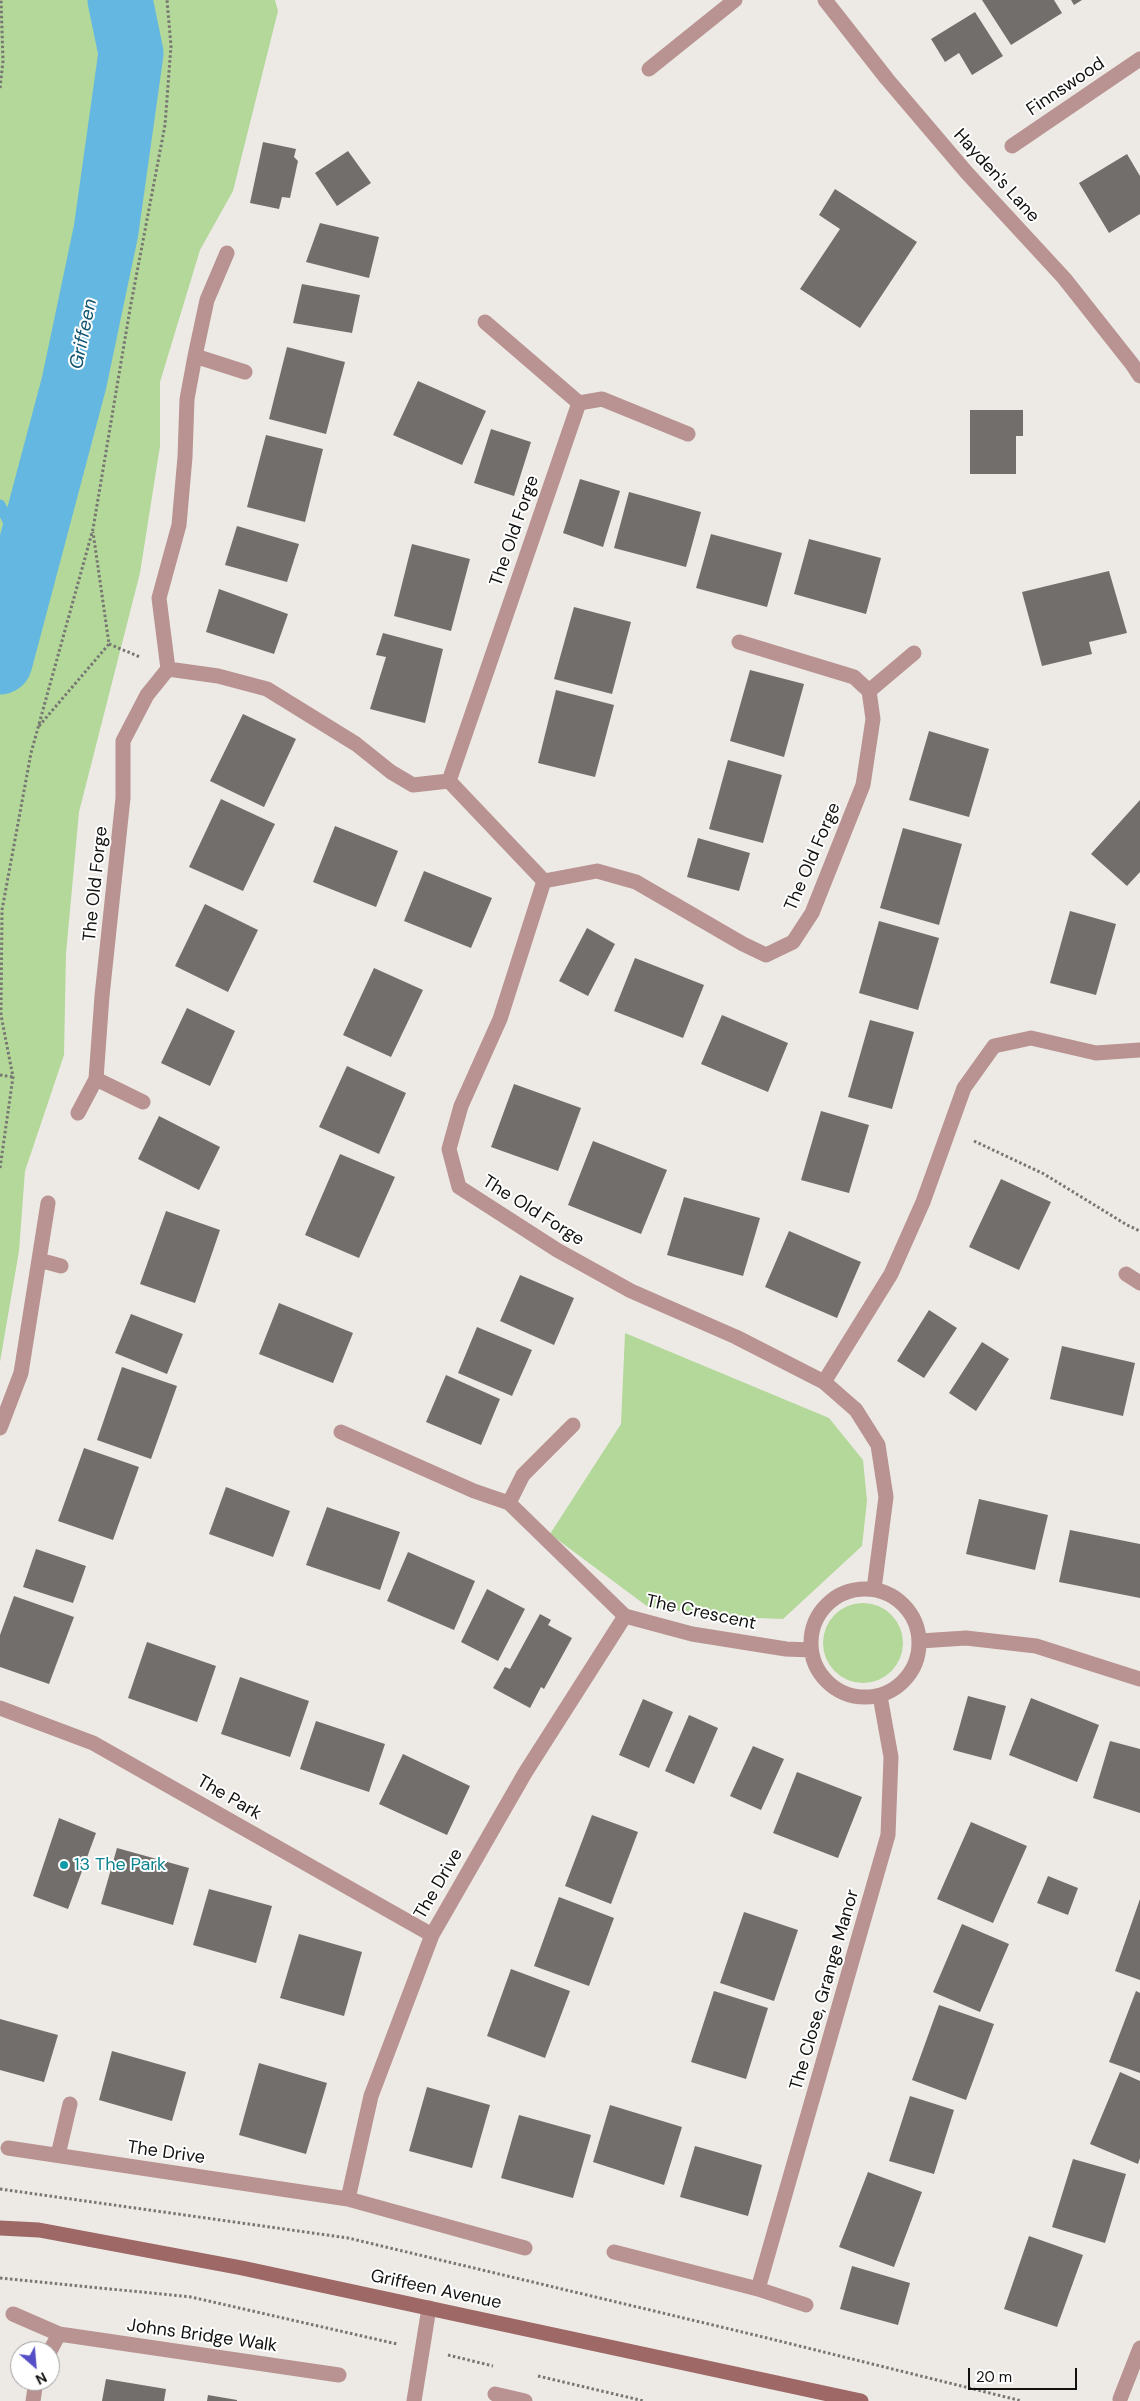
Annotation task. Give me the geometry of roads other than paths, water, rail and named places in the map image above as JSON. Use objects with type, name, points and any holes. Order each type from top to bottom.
[{"type":"street","points":[[649,69],[735,0]]},
{"type":"street","name":"Hayden's Lane","points":[[825,0],[887,79],[967,173],[1064,278],[1140,376]]},
{"type":"street","name":"Finnswood","points":[[1012,146],[1140,59]]},
{"type":"street","points":[[227,253],[207,300],[187,399],[185,457],[179,525],[159,598],[168,669],[218,676],[267,689],[356,744],[391,772],[413,785],[449,781],[544,881]]},
{"type":"street","points":[[485,322],[579,403],[602,399],[688,434]]},
{"type":"street","points":[[195,356],[245,372]]},
{"type":"street","name":"The Old Forge","points":[[449,781],[579,403]]},
{"type":"street","points":[[739,642],[854,677],[868,691],[914,653]]},
{"type":"street","name":"The Old Forge","points":[[78,1113],[96,1079],[102,996],[122,807],[123,741],[147,695],[168,669]]},
{"type":"street","name":"The Old Forge","points":[[868,691],[873,719],[863,785],[812,913],[794,942],[766,956],[636,882],[597,872],[544,881],[500,1019],[461,1106],[449,1149],[459,1187],[557,1250],[631,1291],[736,1337],[824,1382],[856,1410],[878,1445],[886,1497],[874,1589]]},
{"type":"street","points":[[824,1382],[891,1274],[923,1202],[964,1088],[994,1046],[1031,1038],[1096,1053],[1140,1050]]},
{"type":"street","points":[[96,1079],[143,1102]]},
{"type":"street","points":[[0,1428],[21,1373],[48,1203]]},
{"type":"street","points":[[39,1260],[61,1266]]},
{"type":"street","points":[[1126,1274],[1140,1283]]},
{"type":"street","points":[[510,1503],[523,1475],[573,1425]]},
{"type":"street","name":"The Crescent","points":[[341,1432],[474,1491],[510,1503],[626,1616],[692,1634],[786,1649],[811,1650]]},
{"type":"street","points":[[857,1588],[874,1589],[892,1594],[906,1606],[916,1622],[920,1641],[917,1659],[909,1675],[896,1688],[880,1696],[861,1697],[843,1692],[828,1682],[817,1668],[811,1650],[812,1634],[817,1618],[827,1604],[841,1594],[857,1588]]},
{"type":"street","name":"The Drive","points":[[348,2199],[371,2096],[432,1935],[525,1773],[626,1616]]},
{"type":"street","points":[[920,1641],[966,1638],[1036,1646],[1140,1679]]},
{"type":"street","name":"The Close, Grange Manor","points":[[758,2289],[888,1835],[891,1758],[880,1696]]},
{"type":"street","name":"The Park","points":[[0,1708],[93,1743],[432,1935]]},
{"type":"street","points":[[58,2156],[70,2104]]},
{"type":"street","name":"The Drive","points":[[8,2148],[348,2199],[525,2248]]},
{"type":"street","name":"Griffeen Avenue","points":[[0,2228],[39,2230],[242,2268],[861,2401]]},
{"type":"street","points":[[614,2252],[758,2289],[806,2305]]},
{"type":"street","points":[[414,2401],[429,2308]]},
{"type":"street","name":"Johns Bridge Walk","points":[[13,2314],[59,2334],[340,2376]]},
{"type":"street","points":[[55,2341],[59,2334]]},
{"type":"street","points":[[1120,2399],[1140,2348]]},
{"type":"street","points":[[494,2394],[525,2401]]},
{"type":"waterway","name":"Griffeen","points":[[0,662],[74,383],[106,231],[131,53],[120,0]]},
{"type":"waterway","points":[[0,505],[28,561]]},
{"type":"place","name":"13 The Park","points":[[64,1865]]}]
